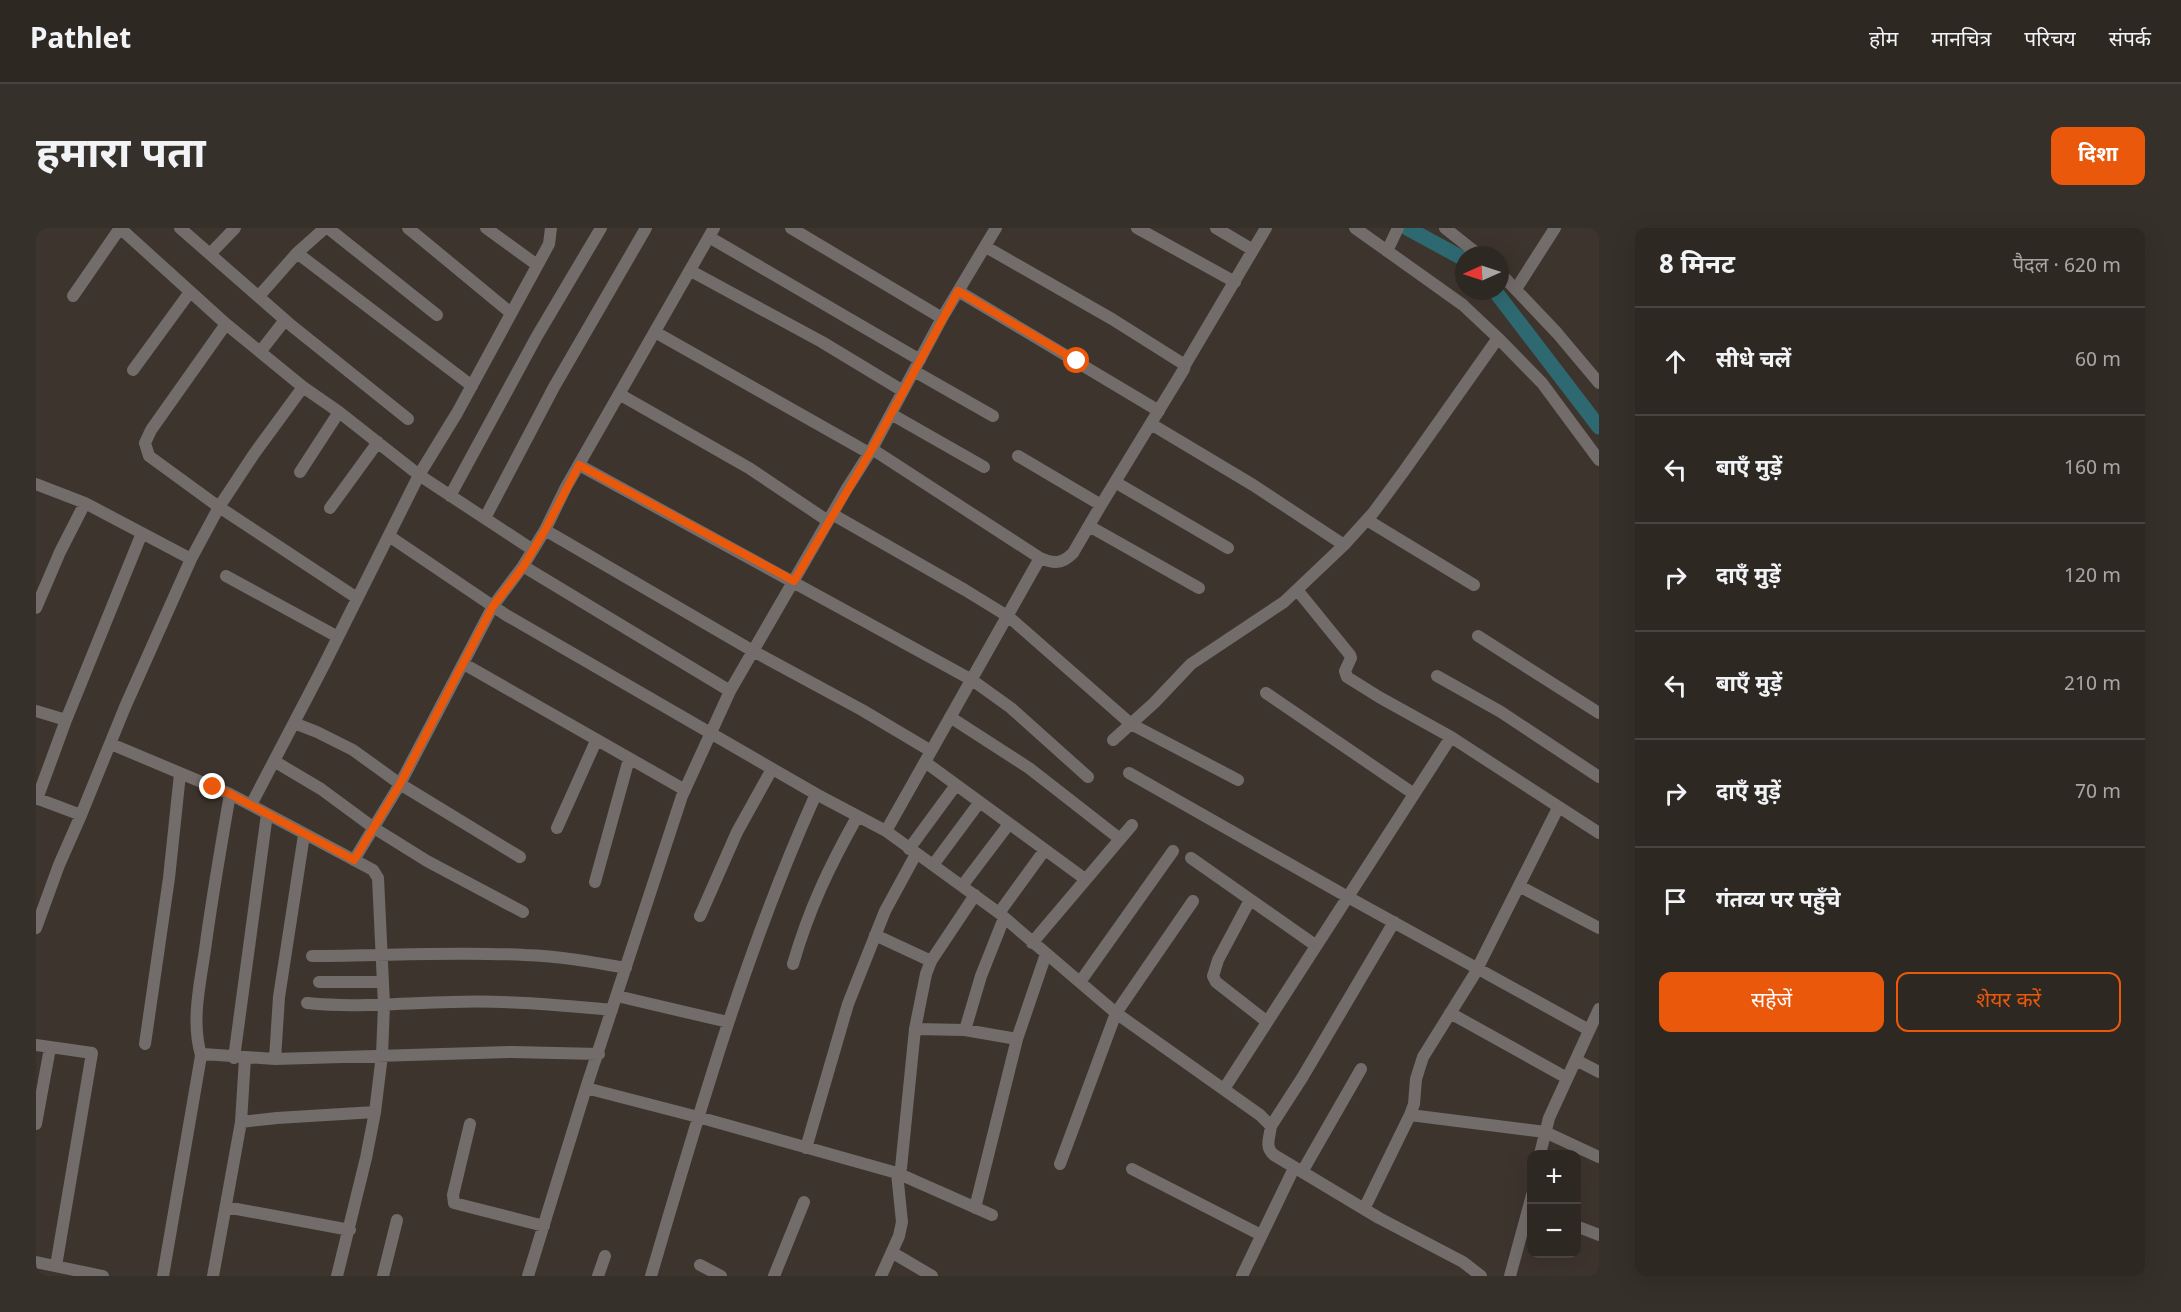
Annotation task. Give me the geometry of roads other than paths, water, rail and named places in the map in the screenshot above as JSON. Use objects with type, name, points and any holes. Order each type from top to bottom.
[{"type":"street","points":[[73,296],[120,228],[226,324],[303,387],[339,412],[419,475],[533,550]]},
{"type":"street","points":[[180,228],[285,320],[408,419]]},
{"type":"street","points":[[210,254],[235,228]]},
{"type":"street","points":[[259,296],[297,253],[326,228],[437,315]]},
{"type":"street","points":[[408,228],[511,313]]},
{"type":"street","points":[[486,228],[537,265]]},
{"type":"street","points":[[251,805],[419,475],[472,386],[549,244],[551,228]]},
{"type":"street","points":[[450,496],[537,336],[601,228]]},
{"type":"street","points":[[485,518],[554,387],[646,228]]},
{"type":"street","points":[[791,228],[942,318]]},
{"type":"street","points":[[528,1276],[586,1088],[685,790],[710,733],[730,691],[870,451],[942,318],[996,228]]},
{"type":"street","points":[[1137,228],[1235,282]]},
{"type":"street","points":[[1216,228],[1253,250]]},
{"type":"street","points":[[655,332],[870,451],[1040,558],[1053,563],[1067,560],[1073,553],[1185,369],[1185,365],[1266,228]]},
{"type":"street","points":[[1355,228],[1463,305],[1498,338],[1542,383],[1599,460]]},
{"type":"street","points":[[1445,228],[1468,246]]},
{"type":"street","points":[[1516,289],[1555,228]]},
{"type":"street","points":[[354,860],[400,784],[493,606],[523,567],[545,530],[579,465],[712,232],[993,416]]},
{"type":"street","points":[[1387,251],[1396,232]]},
{"type":"street","points":[[986,247],[1112,319],[1185,365]]},
{"type":"street","points":[[297,253],[472,386]]},
{"type":"street","points":[[691,271],[822,342],[903,391]]},
{"type":"street","points":[[1509,282],[1599,383]]},
{"type":"street","points":[[958,291],[1159,411]]},
{"type":"street","points":[[133,370],[190,292]]},
{"type":"street","points":[[261,352],[285,320]]},
{"type":"street","points":[[226,324],[152,430],[145,443],[146,449],[151,459],[357,598]]},
{"type":"street","points":[[1113,740],[1154,703],[1191,664],[1259,620],[1298,591],[1344,545],[1367,520],[1404,471],[1498,338]]},
{"type":"street","points":[[36,928],[59,865],[125,707],[191,559],[219,507],[254,453],[303,387]]},
{"type":"street","points":[[619,394],[749,468],[830,518],[965,590],[1009,617],[1131,724],[1238,780]]},
{"type":"street","points":[[300,472],[339,412]]},
{"type":"street","points":[[891,414],[984,467]]},
{"type":"street","points":[[1151,424],[1253,485],[1344,545]]},
{"type":"street","points":[[330,508],[378,442]]},
{"type":"street","points":[[1018,456],[1101,505]]},
{"type":"street","points":[[579,465],[972,680],[1011,708],[1088,777]]},
{"type":"street","points":[[1115,482],[1228,548]]},
{"type":"street","points":[[36,484],[85,504],[191,559]]},
{"type":"street","points":[[36,608],[60,552],[85,504]]},
{"type":"street","points":[[1367,520],[1474,585]]},
{"type":"street","points":[[1089,526],[1199,588]]},
{"type":"street","points":[[545,530],[753,651],[862,710],[928,756],[956,785],[979,803],[1085,879]]},
{"type":"street","points":[[81,815],[37,798],[142,533]]},
{"type":"street","points":[[389,536],[493,606],[772,769],[886,831],[975,895],[1116,1012],[1260,1115],[1271,1126]]},
{"type":"street","points":[[886,831],[1009,617],[1040,558]]},
{"type":"street","points":[[523,567],[730,691]]},
{"type":"street","points":[[226,576],[338,637]]},
{"type":"street","points":[[1298,591],[1350,655],[1351,658],[1345,671],[1347,676],[1379,697],[1451,737],[1599,833]]},
{"type":"street","points":[[1478,636],[1599,713]]},
{"type":"street","points":[[464,664],[685,790]]},
{"type":"street","points":[[1437,676],[1501,712],[1599,777]]},
{"type":"street","points":[[1266,693],[1414,794]]},
{"type":"street","points":[[36,711],[66,720]]},
{"type":"street","points":[[950,717],[1029,768],[1120,839]]},
{"type":"street","points":[[294,723],[353,750],[400,784],[520,857]]},
{"type":"street","points":[[1224,1089],[1346,896],[1451,737]]},
{"type":"street","points":[[556,828],[596,741]]},
{"type":"street","points":[[111,744],[230,794],[373,870],[378,878],[384,1005],[382,1054],[375,1112],[350,1230],[337,1276]]},
{"type":"street","points":[[595,882],[629,759]]},
{"type":"street","points":[[274,761],[321,789],[374,828],[427,861],[523,912]]},
{"type":"street","points":[[700,916],[737,832],[772,769]]},
{"type":"street","points":[[1129,773],[1589,1030]]},
{"type":"street","points":[[145,1044],[169,878],[180,774]]},
{"type":"street","points":[[806,1148],[837,1038],[875,935],[912,851],[956,785]]},
{"type":"street","points":[[164,1276],[201,1055],[197,1042],[196,1022],[208,924],[230,794]]},
{"type":"street","points":[[651,1276],[728,1022],[790,851],[816,794]]},
{"type":"street","points":[[933,865],[979,803]]},
{"type":"street","points":[[1364,1209],[1410,1116],[1414,1104],[1416,1079],[1423,1057],[1477,968],[1558,808]]},
{"type":"street","points":[[213,1276],[241,1122],[240,1058],[267,814]]},
{"type":"street","points":[[793,964],[803,929],[821,884],[857,817]]},
{"type":"street","points":[[962,886],[1009,824]]},
{"type":"street","points":[[1032,943],[1132,825]]},
{"type":"street","points":[[275,1059],[279,997],[304,835]]},
{"type":"street","points":[[965,1030],[1001,916],[1044,851]]},
{"type":"street","points":[[1080,982],[1173,851]]},
{"type":"street","points":[[1191,858],[1315,945]]},
{"type":"street","points":[[1519,885],[1599,928]]},
{"type":"street","points":[[881,1276],[892,1253],[902,1222],[903,1210],[897,1173],[901,1168],[915,1029],[931,961],[975,895]]},
{"type":"street","points":[[1250,900],[1218,960],[1213,976],[1216,982],[1266,1022]]},
{"type":"street","points":[[1060,1164],[1116,1012],[1193,901]]},
{"type":"street","points":[[1394,922],[1271,1126],[1268,1149],[1298,1170],[1364,1209],[1428,1246],[1463,1262],[1480,1276]]},
{"type":"street","points":[[875,935],[931,961]]},
{"type":"street","points":[[312,956],[462,953],[527,955],[626,968]]},
{"type":"street","points":[[975,1208],[1017,1039],[1046,954]]},
{"type":"street","points":[[319,982],[382,982]]},
{"type":"street","points":[[617,996],[728,1022]]},
{"type":"street","points":[[307,1004],[341,1007],[453,1002],[538,1002],[612,1011]]},
{"type":"street","points":[[1541,1150],[1549,1118],[1599,1009]]},
{"type":"street","points":[[1450,1013],[1567,1078]]},
{"type":"street","points":[[915,1029],[965,1030],[1017,1039]]},
{"type":"street","points":[[36,1046],[92,1053],[56,1266]]},
{"type":"street","points":[[36,1124],[50,1048]]},
{"type":"street","points":[[201,1055],[275,1059],[382,1054],[512,1052],[598,1054]]},
{"type":"street","points":[[1576,1060],[1599,1072]]},
{"type":"street","points":[[1242,1276],[1261,1235],[1298,1170],[1361,1069]]},
{"type":"street","points":[[586,1088],[897,1173],[992,1215]]},
{"type":"street","points":[[241,1122],[375,1112]]},
{"type":"street","points":[[1410,1116],[1545,1132],[1599,1157]]},
{"type":"street","points":[[470,1124],[453,1195],[454,1203],[544,1226]]},
{"type":"street","points":[[1132,1169],[1261,1235]]},
{"type":"street","points":[[774,1276],[804,1202]]},
{"type":"street","points":[[1510,1276],[1530,1204]]},
{"type":"street","points":[[226,1208],[350,1230]]},
{"type":"street","points":[[383,1276],[397,1220]]},
{"type":"street","points":[[1581,1228],[1599,1235]]},
{"type":"street","points":[[892,1253],[932,1276]]},
{"type":"street","points":[[598,1276],[605,1257]]},
{"type":"street","points":[[36,1262],[103,1276]]},
{"type":"street","points":[[700,1265],[721,1276]]},
{"type":"waterway","points":[[1407,228],[1455,254]]},
{"type":"waterway","points":[[1502,300],[1599,427]]}]
